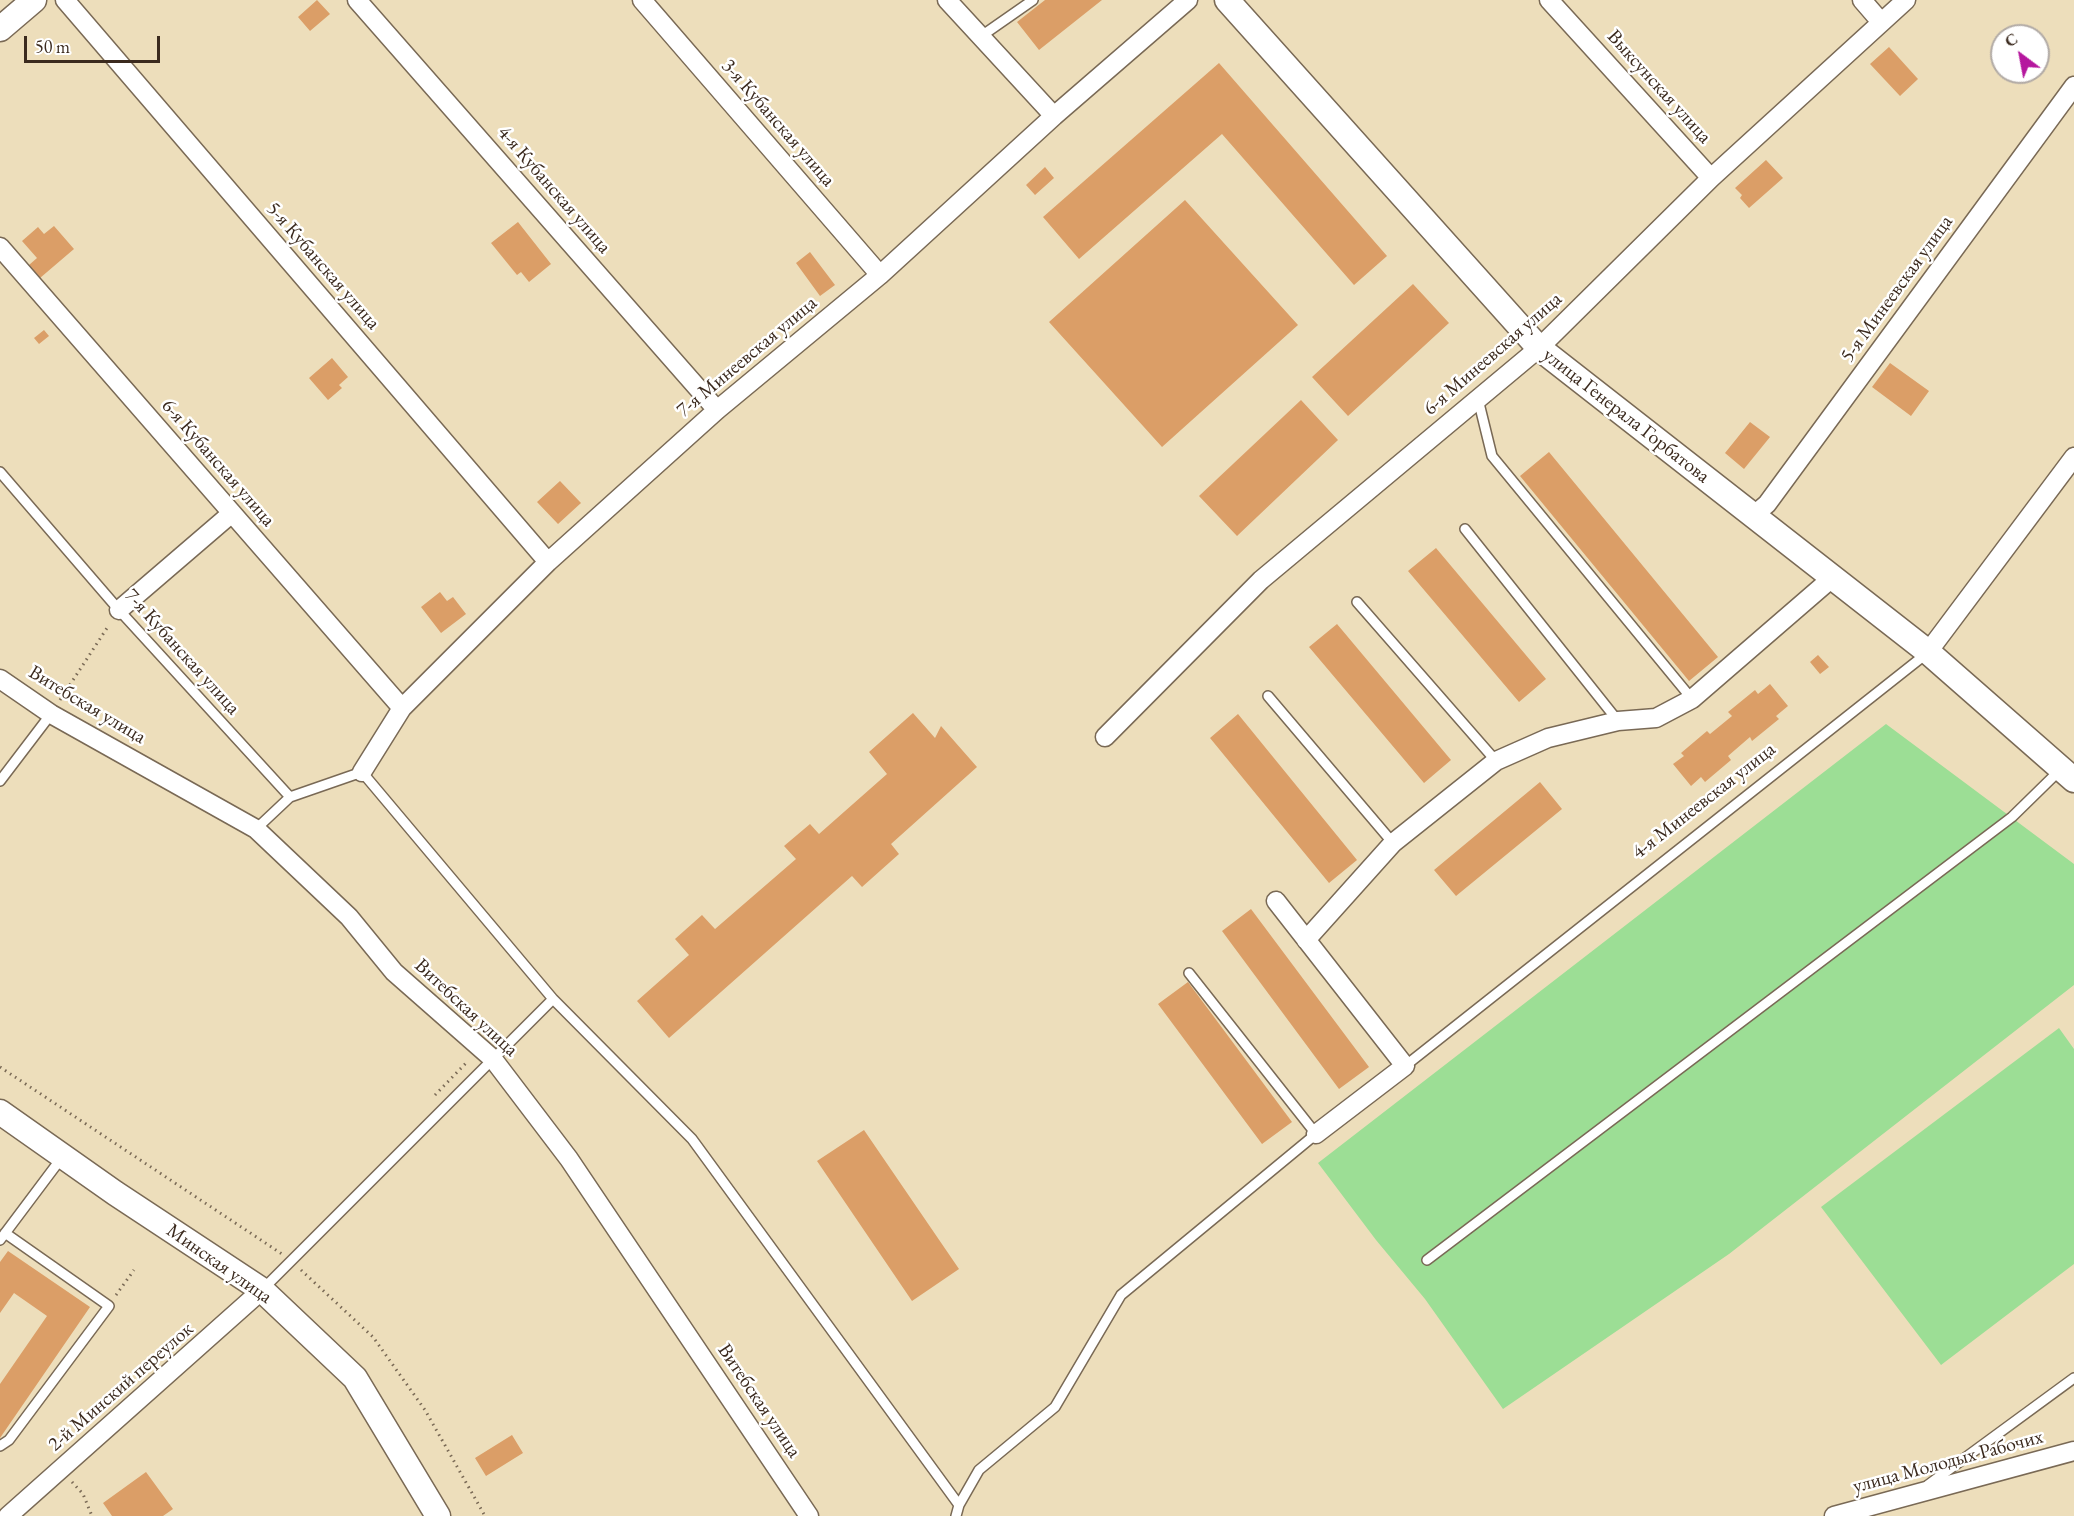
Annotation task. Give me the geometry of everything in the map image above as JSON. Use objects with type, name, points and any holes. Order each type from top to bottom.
[{"type":"street","points":[[0,29],[34,0]]},
{"type":"street","name":"5-я Кубанская улица","points":[[65,0],[548,562]]},
{"type":"street","name":"4-я Кубанская улица","points":[[357,0],[717,410]]},
{"type":"street","name":"3-я Кубанская улица","points":[[642,0],[880,275]]},
{"type":"street","points":[[948,0],[1054,116]]},
{"type":"street","name":"7-я Минеевская улица","points":[[362,772],[402,708],[548,562],[717,410],[880,275],[1054,116],[1188,0]]},
{"type":"street","name":"улица Генерала Горбатова","points":[[1227,0],[1539,348],[1928,652],[2068,775]]},
{"type":"street","name":"Выксунская улица","points":[[1549,0],[1711,178]]},
{"type":"street","points":[[1862,0],[1881,22]]},
{"type":"street","name":"6-я Минеевская улица","points":[[1105,737],[1261,580],[1539,348],[1711,178],[1906,0]]},
{"type":"street","name":"5-я Минеевская улица","points":[[1753,516],[1767,504],[2074,86]]},
{"type":"street","name":"6-я Кубанская улица","points":[[0,247],[402,708]]},
{"type":"street","name":"4-я Минеевская улица","points":[[1928,652],[2074,458]]},
{"type":"street","points":[[119,610],[232,513]]},
{"type":"street","points":[[1306,940],[1393,843],[1496,761],[1548,738],[1618,721],[1656,718],[1692,699],[1832,578]]},
{"type":"street","name":"Витебская улица","points":[[0,679],[51,714],[256,829],[349,917],[394,972],[493,1059],[569,1159],[809,1516]]},
{"type":"street","points":[[1276,901],[1405,1066]]},
{"type":"street","name":"4-я Минеевская улица","points":[[1316,1134],[1405,1066]]},
{"type":"street","name":"Минская улица","points":[[0,1112],[262,1290],[355,1378],[438,1516]]},
{"type":"street","name":"2-й Минский переулок","points":[[8,1516],[262,1290]]},
{"type":"street","name":"улица Молодых Рабочих","points":[[1834,1516],[2074,1451]]},
{"type":"lane","points":[[980,37],[1033,0]]},
{"type":"lane","points":[[1478,399],[1492,456],[1692,699]]},
{"type":"lane","name":"7-я Кубанская улица","points":[[0,472],[119,610],[290,797]]},
{"type":"lane","points":[[1465,529],[1618,721]]},
{"type":"lane","points":[[1357,602],[1496,761]]},
{"type":"lane","name":"4-я Минеевская улица","points":[[1405,1066],[1928,652]]},
{"type":"lane","points":[[1268,696],[1393,843]]},
{"type":"lane","points":[[0,781],[51,714]]},
{"type":"lane","points":[[256,829],[290,797],[362,772],[553,999],[692,1138],[959,1505]]},
{"type":"lane","points":[[1428,1260],[2068,775]]},
{"type":"lane","points":[[956,1516],[959,1505],[979,1470],[1055,1407],[1121,1295],[1316,1134],[1189,973]]},
{"type":"lane","points":[[262,1290],[553,999]]},
{"type":"lane","points":[[0,1446],[9,1440],[109,1306],[2,1237],[63,1156]]},
{"type":"lane","points":[[1916,1494],[2074,1378]]},
{"type":"path","points":[[51,714],[119,610]]},
{"type":"path","points":[[109,1306],[134,1270]]},
{"type":"path","points":[[61,1469],[83,1494],[92,1516]]},
{"type":"green space","points":[[1886,724],[2074,864],[2074,985],[1729,1254],[1503,1409],[1425,1299],[1376,1240],[1318,1163]]},
{"type":"green space","points":[[2059,1028],[2074,1049],[2074,1264],[1941,1365],[1821,1207]]},
{"type":"building","points":[[317,0],[330,14],[310,31],[298,17]]},
{"type":"building","points":[[1045,0],[1102,0],[1039,50],[1017,22]]},
{"type":"building","points":[[1889,47],[1918,79],[1900,96],[1870,64]]},
{"type":"building","points":[[1219,63],[1387,256],[1354,285],[1222,134],[1079,259],[1043,217]]},
{"type":"building","points":[[1766,160],[1783,178],[1749,208],[1735,188]]},
{"type":"building","points":[[1045,167],[1054,178],[1035,195],[1026,185]]},
{"type":"building","points":[[1185,200],[1298,325],[1162,447],[1049,322]]},
{"type":"building","points":[[518,222],[551,264],[529,282],[521,272],[517,275],[491,243]]},
{"type":"building","points":[[54,226],[74,249],[40,278],[29,265],[37,258],[22,241],[38,227],[44,234]]},
{"type":"building","points":[[810,252],[835,285],[820,296],[796,263]]},
{"type":"building","points":[[1413,284],[1449,323],[1348,416],[1312,377]]},
{"type":"building","points":[[44,330],[49,336],[39,344],[34,338]]},
{"type":"building","points":[[332,358],[348,377],[339,385],[342,388],[328,400],[309,378]]},
{"type":"building","points":[[1890,363],[1929,391],[1911,416],[1872,387]]},
{"type":"building","points":[[1301,400],[1338,440],[1237,536],[1199,496]]},
{"type":"building","points":[[1750,422],[1770,437],[1744,469],[1725,453]]},
{"type":"building","points":[[1549,452],[1718,657],[1689,681],[1520,476]]},
{"type":"building","points":[[560,481],[581,503],[558,524],[537,502]]},
{"type":"building","points":[[1436,548],[1546,679],[1519,702],[1408,571]]},
{"type":"building","points":[[440,592],[447,601],[453,597],[466,614],[441,633],[421,607]]},
{"type":"building","points":[[1337,624],[1451,760],[1424,783],[1309,647]]},
{"type":"building","points":[[1818,655],[1829,667],[1820,674],[1810,662]]},
{"type":"building","points":[[1770,684],[1788,706],[1776,716],[1779,719],[1752,741],[1750,737],[1728,756],[1731,760],[1705,782],[1701,777],[1691,786],[1673,764],[1684,756],[1681,753],[1707,731],[1710,734],[1732,716],[1728,712],[1755,690],[1758,694]]},
{"type":"building","points":[[913,713],[935,738],[941,726],[977,767],[891,844],[899,854],[862,887],[852,876],[669,1038],[637,1001],[689,955],[675,939],[702,915],[715,929],[796,859],[784,846],[810,824],[819,834],[887,774],[869,752]]},
{"type":"building","points":[[1238,714],[1357,860],[1329,883],[1210,738]]},
{"type":"building","points":[[1540,782],[1562,809],[1456,896],[1434,870]]},
{"type":"building","points":[[1251,909],[1369,1067],[1339,1089],[1222,931]]},
{"type":"building","points":[[1188,982],[1292,1122],[1262,1144],[1158,1004]]},
{"type":"building","points":[[864,1130],[959,1269],[912,1301],[817,1161]]},
{"type":"building","points":[[8,1251],[90,1307],[0,1438],[0,1384],[47,1316],[14,1293],[0,1313],[0,1262]]},
{"type":"building","points":[[512,1435],[523,1453],[486,1476],[475,1458]]},
{"type":"building","points":[[146,1472],[173,1509],[163,1516],[112,1516],[103,1503]]}]
